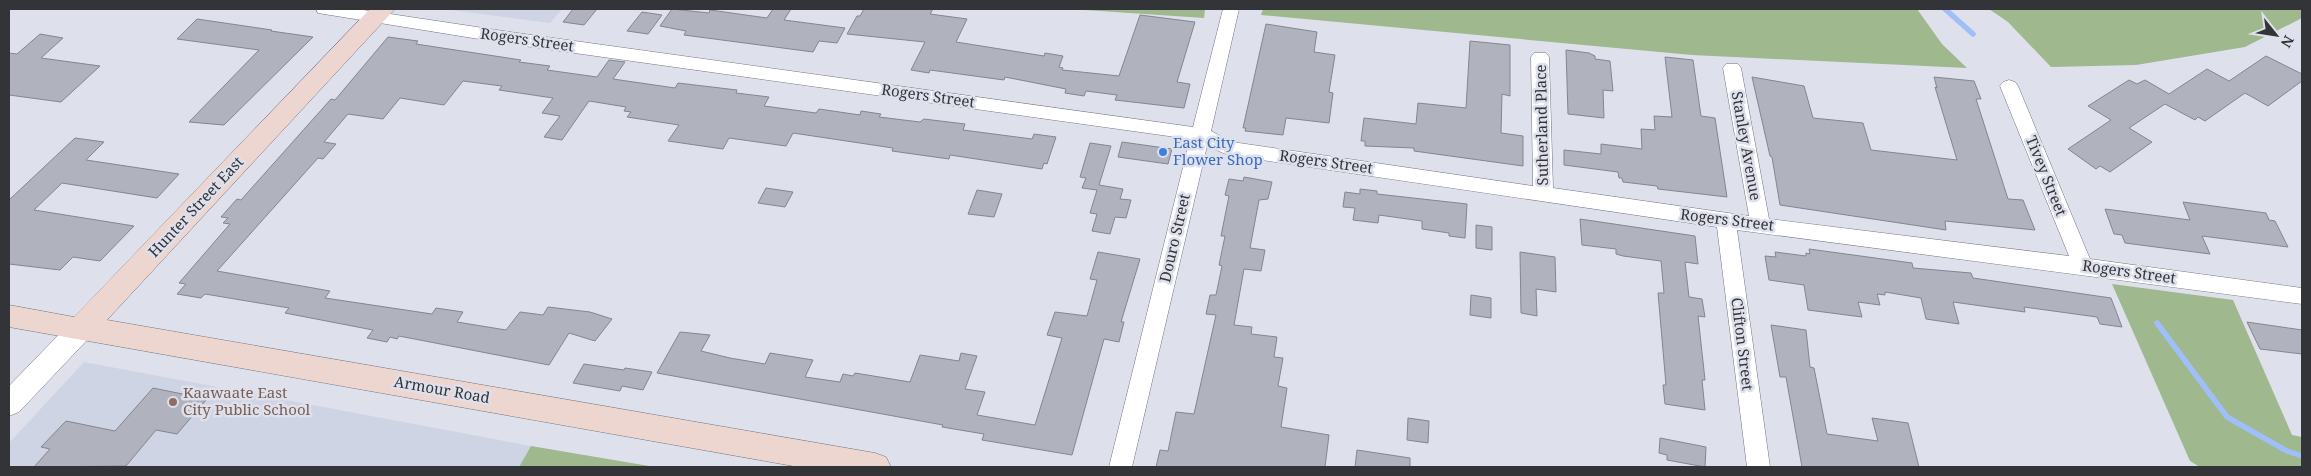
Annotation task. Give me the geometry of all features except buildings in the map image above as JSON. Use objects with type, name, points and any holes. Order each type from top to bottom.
[{"type":"main road","name":"Hunter Street East","points":[[80,330],[379,12]]},
{"type":"main road","name":"Armour Road","points":[[9,316],[80,330],[104,331],[875,467]]},
{"type":"street","name":"Rogers Street","points":[[324,9],[379,12],[510,38],[1200,134],[1228,148],[1726,221],[2302,296]]},
{"type":"street","name":"Douro Street","points":[[1120,467],[1231,9]]},
{"type":"street","name":"Sutherland Place","points":[[1540,57],[1543,194]]},
{"type":"street","name":"Stanley Avenue","points":[[1732,68],[1760,225]]},
{"type":"street","name":"Tivey Street","points":[[2009,86],[2083,266]]},
{"type":"street","name":"Clifton Street","points":[[1726,221],[1758,467]]},
{"type":"street","name":"Hunter Street East","points":[[9,404],[80,330]]},
{"type":"shaded area","points":[[443,9],[562,9],[550,23]]},
{"type":"shaded area","name":"Kaawaate East City Public School","points":[[84,362],[531,446],[519,467],[9,467],[9,443]]},
{"type":"green space","points":[[1070,9],[1205,9],[1204,18]]},
{"type":"green space","points":[[1263,9],[1917,9],[1942,44],[1967,68],[1692,55],[1261,15]]},
{"type":"green space","points":[[1989,9],[2302,9],[2302,18],[2245,47],[2136,65],[2051,67],[2008,22]]},
{"type":"green space","points":[[2112,284],[2233,300],[2292,435],[2302,437],[2302,467],[2200,467],[2190,461]]},
{"type":"green space","points":[[531,446],[655,467],[519,467]]},
{"type":"waterway","points":[[1945,9],[1973,34]]},
{"type":"waterway","points":[[2157,323],[2227,417],[2287,451],[2302,456]]},
{"type":"place","name":"East City Flower Shop","points":[[1163,152]]},
{"type":"place","name":"Kaawaate East City Public School","points":[[173,402]]}]
